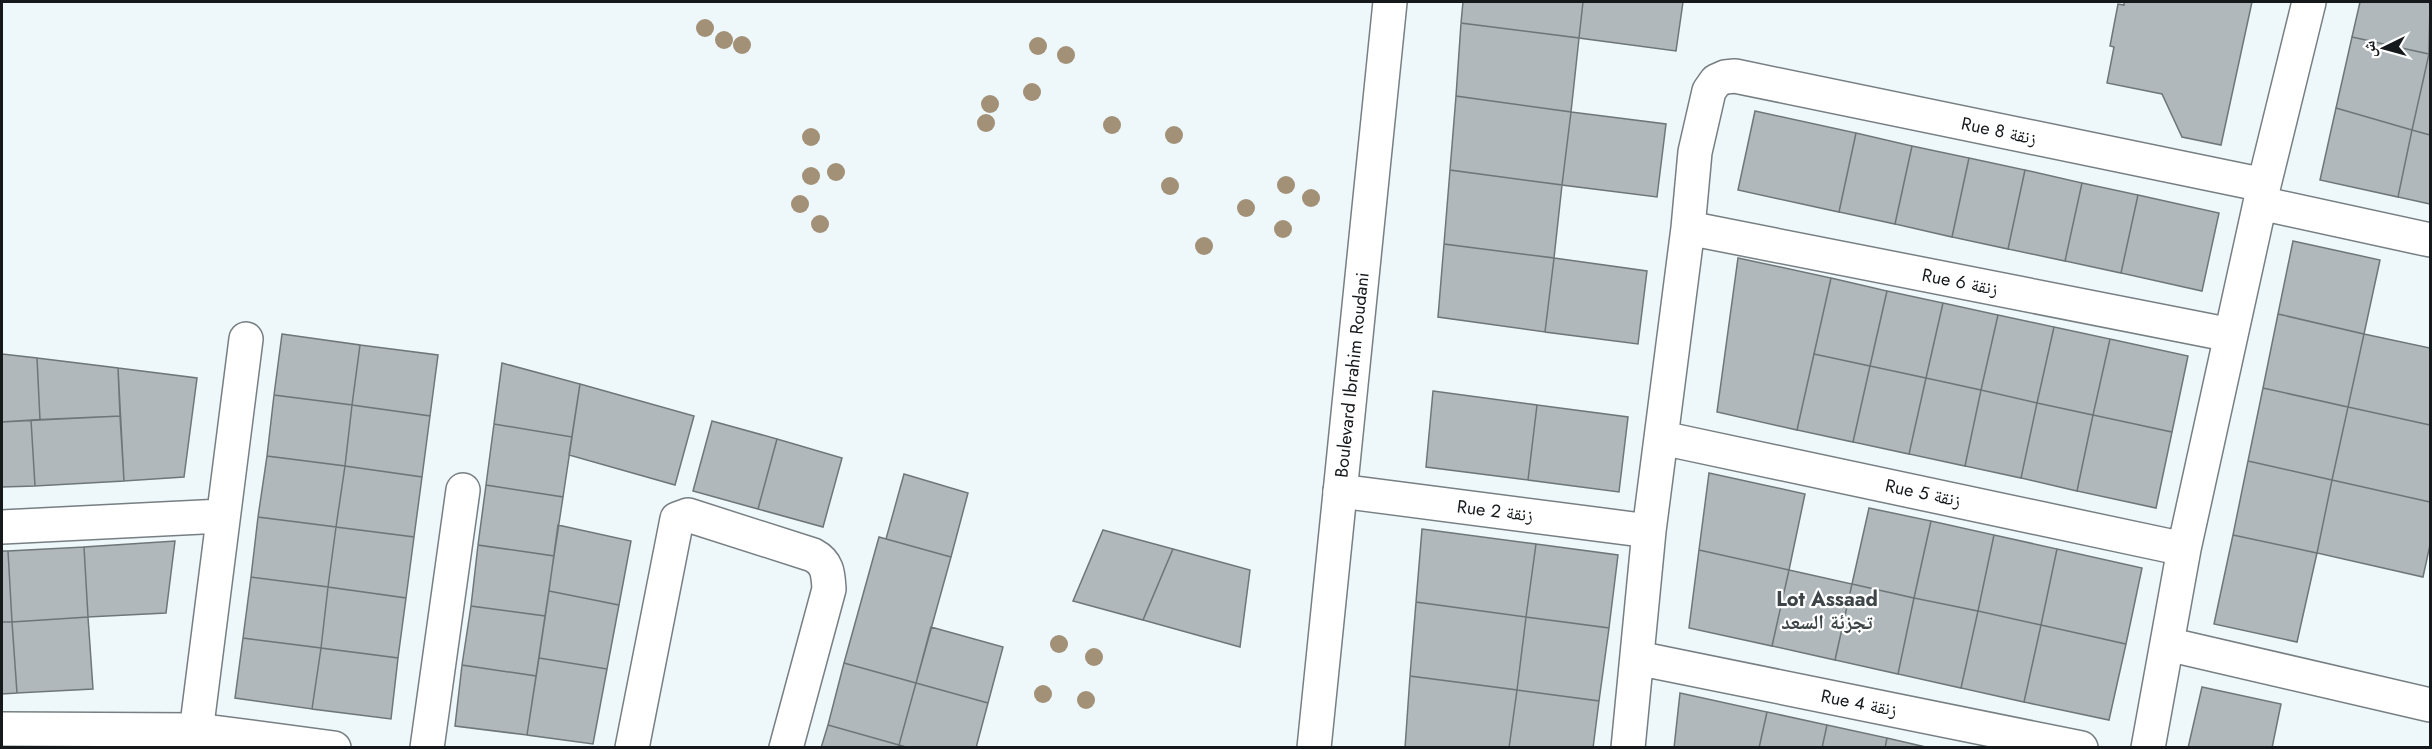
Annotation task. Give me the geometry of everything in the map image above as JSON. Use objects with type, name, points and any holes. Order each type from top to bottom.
[{"type":"street","name":"Boulevard Ibrahim Roudani","points":[[1314,747],[1390,2]]},
{"type":"street","points":[[2148,747],[2184,549],[2262,194],[2309,2]]},
{"type":"street","name":"Rue 8 زنقة","points":[[1688,228],[1695,152],[1709,91],[1716,81],[1735,76],[2262,194],[2430,240]]},
{"type":"street","points":[[1628,747],[1649,531],[1688,228]]},
{"type":"street","name":"Rue 6 زنقة","points":[[1688,228],[2231,335]]},
{"type":"street","points":[[195,739],[246,339]]},
{"type":"street","name":"Rue 5 زنقة","points":[[1662,438],[2184,549]]},
{"type":"street","points":[[427,747],[463,490]]},
{"type":"street","name":"Rue 2 زنقة","points":[[1340,491],[1649,531]]},
{"type":"street","points":[[632,747],[677,519],[688,515],[813,555],[821,560],[828,570],[829,590],[786,747]]},
{"type":"street","points":[[2,527],[222,516]]},
{"type":"street","points":[[2167,644],[2430,705]]},
{"type":"street","name":"Rue 4 زنقة","points":[[1637,658],[2081,747]]},
{"type":"street","points":[[2,729],[334,747]]},
{"type":"building","points":[[1463,2],[1583,2],[1579,38],[1461,23]]},
{"type":"building","points":[[1583,2],[1683,2],[1676,51],[1579,38]]},
{"type":"building","points":[[2124,2],[2252,2],[2221,145],[2182,137],[2162,94],[2107,83],[2114,47],[2110,46],[2118,4],[2124,5]]},
{"type":"building","points":[[2360,2],[2430,2],[2429,54],[2352,37]]},
{"type":"building","points":[[1461,23],[1579,38],[1571,112],[1456,96]]},
{"type":"building","points":[[2352,37],[2429,54],[2412,130],[2336,108]]},
{"type":"building","points":[[2430,55],[2430,135],[2412,130]]},
{"type":"building","points":[[1456,96],[1571,112],[1562,185],[1450,170]]},
{"type":"building","points":[[2336,108],[2412,130],[2398,197],[2320,180]]},
{"type":"building","points":[[1755,111],[1856,133],[1839,212],[1738,190]]},
{"type":"building","points":[[1571,112],[1666,124],[1657,197],[1562,185]]},
{"type":"building","points":[[2412,130],[2430,135],[2430,204],[2398,197]]},
{"type":"building","points":[[1856,133],[1912,146],[1895,224],[1839,212]]},
{"type":"building","points":[[1912,146],[1969,158],[1952,237],[1895,224]]},
{"type":"building","points":[[1969,158],[2025,170],[2008,249],[1952,237]]},
{"type":"building","points":[[1450,170],[1562,185],[1554,258],[1444,244]]},
{"type":"building","points":[[2025,170],[2082,183],[2065,261],[2008,249]]},
{"type":"building","points":[[2082,183],[2138,195],[2121,273],[2065,261]]},
{"type":"building","points":[[2138,195],[2219,213],[2202,291],[2121,273]]},
{"type":"building","points":[[2293,241],[2380,260],[2364,334],[2278,314]]},
{"type":"building","points":[[1444,244],[1554,258],[1545,332],[1438,317]]},
{"type":"building","points":[[1554,258],[1647,271],[1638,344],[1545,332]]},
{"type":"building","points":[[1738,258],[1831,278],[1797,430],[1717,412]]},
{"type":"building","points":[[1831,278],[1887,291],[1870,366],[1814,354]]},
{"type":"building","points":[[1887,291],[1943,303],[1926,378],[1870,366]]},
{"type":"building","points":[[1943,303],[1998,315],[1981,390],[1926,378]]},
{"type":"building","points":[[2278,314],[2364,334],[2348,407],[2263,388]]},
{"type":"building","points":[[1998,315],[2054,327],[2037,403],[1981,390]]},
{"type":"building","points":[[2054,327],[2110,339],[2093,415],[2037,403]]},
{"type":"building","points":[[282,334],[360,345],[352,405],[274,395]]},
{"type":"building","points":[[2364,334],[2430,348],[2430,425],[2348,407]]},
{"type":"building","points":[[2110,339],[2188,356],[2172,432],[2093,415]]},
{"type":"building","points":[[360,345],[438,355],[430,416],[352,405]]},
{"type":"building","points":[[2,354],[37,358],[40,420],[2,422]]},
{"type":"building","points":[[1814,354],[1870,366],[1853,442],[1797,430]]},
{"type":"building","points":[[37,358],[118,368],[120,416],[40,420]]},
{"type":"building","points":[[502,363],[580,384],[572,437],[494,424]]},
{"type":"building","points":[[1870,366],[1926,378],[1909,454],[1853,442]]},
{"type":"building","points":[[118,368],[197,378],[184,477],[124,481]]},
{"type":"building","points":[[1926,378],[1981,390],[1965,466],[1909,454]]},
{"type":"building","points":[[580,384],[694,416],[675,485],[569,455]]},
{"type":"building","points":[[2263,388],[2348,407],[2332,480],[2248,461]]},
{"type":"building","points":[[1981,390],[2037,403],[2021,478],[1965,466]]},
{"type":"building","points":[[1433,391],[1537,405],[1528,480],[1426,467]]},
{"type":"building","points":[[274,395],[352,405],[345,466],[267,456]]},
{"type":"building","points":[[2037,403],[2093,415],[2077,491],[2021,478]]},
{"type":"building","points":[[352,405],[430,416],[422,477],[345,466]]},
{"type":"building","points":[[1537,405],[1628,417],[1619,492],[1528,480]]},
{"type":"building","points":[[2348,407],[2430,425],[2430,502],[2332,480]]},
{"type":"building","points":[[2093,415],[2172,432],[2156,508],[2077,491]]},
{"type":"building","points":[[120,416],[124,481],[35,486],[31,420]]},
{"type":"building","points":[[31,420],[35,486],[2,487],[2,422]]},
{"type":"building","points":[[712,421],[777,439],[758,509],[693,491]]},
{"type":"building","points":[[494,424],[572,437],[563,497],[486,485]]},
{"type":"building","points":[[777,439],[842,458],[823,527],[758,509]]},
{"type":"building","points":[[267,456],[345,466],[336,527],[258,517]]},
{"type":"building","points":[[2248,461],[2332,480],[2317,553],[2233,535]]},
{"type":"building","points":[[345,466],[422,477],[414,537],[336,527]]},
{"type":"building","points":[[1709,473],[1805,494],[1789,570],[1699,550]]},
{"type":"building","points":[[904,474],[968,493],[951,557],[886,539]]},
{"type":"building","points":[[2332,480],[2430,502],[2430,545],[2423,577],[2317,553]]},
{"type":"building","points":[[486,485],[563,497],[554,556],[478,545]]},
{"type":"building","points":[[1869,508],[1931,521],[1914,598],[1852,584]]},
{"type":"building","points":[[258,517],[336,527],[328,587],[251,577]]},
{"type":"building","points":[[1931,521],[1994,535],[1978,611],[1914,598]]},
{"type":"building","points":[[558,525],[631,541],[619,605],[549,591]]},
{"type":"building","points":[[336,527],[414,537],[406,598],[328,587]]},
{"type":"building","points":[[1422,529],[1536,544],[1526,617],[1416,602]]},
{"type":"building","points":[[1103,530],[1173,549],[1143,620],[1073,601]]},
{"type":"building","points":[[1994,535],[2057,549],[2041,625],[1978,611]]},
{"type":"building","points":[[2233,535],[2317,553],[2297,642],[2214,624]]},
{"type":"building","points":[[879,537],[951,557],[916,683],[844,663]]},
{"type":"building","points":[[175,541],[166,613],[88,617],[84,547]]},
{"type":"building","points":[[1536,544],[1618,555],[1609,628],[1526,617]]},
{"type":"building","points":[[478,545],[554,556],[545,616],[471,606]]},
{"type":"building","points":[[84,547],[88,617],[12,622],[8,551]]},
{"type":"building","points":[[1173,549],[1250,570],[1240,647],[1143,620]]},
{"type":"building","points":[[2057,549],[2142,568],[2126,644],[2041,625]]},
{"type":"building","points":[[1699,550],[1789,570],[1772,646],[1689,628]]},
{"type":"building","points":[[2,551],[8,551],[12,622],[2,622]]},
{"type":"building","points":[[1789,570],[1852,584],[1835,660],[1772,646]]},
{"type":"building","points":[[251,577],[328,587],[321,648],[243,638]]},
{"type":"building","points":[[1852,584],[1914,598],[1898,674],[1835,660]]},
{"type":"building","points":[[328,587],[406,598],[398,658],[321,648]]},
{"type":"building","points":[[549,591],[619,605],[607,669],[539,658]]},
{"type":"building","points":[[1914,598],[1978,611],[1961,688],[1898,674]]},
{"type":"building","points":[[1416,602],[1526,617],[1517,690],[1410,676]]},
{"type":"building","points":[[471,606],[545,616],[536,676],[462,665]]},
{"type":"building","points":[[1978,611],[2041,625],[2024,702],[1961,688]]},
{"type":"building","points":[[88,617],[93,689],[17,693],[12,622]]},
{"type":"building","points":[[1526,617],[1609,628],[1599,701],[1517,690]]},
{"type":"building","points":[[2,622],[12,622],[17,693],[2,694]]},
{"type":"building","points":[[2041,625],[2126,644],[2109,720],[2024,702]]},
{"type":"building","points":[[931,627],[1003,647],[988,703],[916,683]]},
{"type":"building","points":[[243,638],[321,648],[312,709],[235,698]]},
{"type":"building","points":[[321,648],[398,658],[391,719],[312,709]]},
{"type":"building","points":[[539,658],[607,669],[593,744],[527,735]]},
{"type":"building","points":[[844,663],[916,683],[899,745],[828,725]]},
{"type":"building","points":[[462,665],[536,676],[527,735],[455,726]]},
{"type":"building","points":[[1410,676],[1517,690],[1509,748],[1405,748]]},
{"type":"building","points":[[916,683],[988,703],[976,748],[909,748],[899,745]]},
{"type":"building","points":[[2202,687],[2281,704],[2272,748],[2188,748]]},
{"type":"building","points":[[1517,690],[1599,701],[1593,748],[1509,748]]},
{"type":"building","points":[[1680,693],[1767,712],[1759,748],[1674,748]]},
{"type":"building","points":[[1767,712],[1827,725],[1822,748],[1759,748]]},
{"type":"building","points":[[828,725],[899,745],[898,748],[821,748]]},
{"type":"building","points":[[1827,725],[1887,738],[1885,748],[1822,748]]},
{"type":"building","points":[[1887,738],[1930,748],[1885,748]]},
{"type":"district","name":"Lot Assaad تجزئة السعد","points":[[1827,610]]}]
